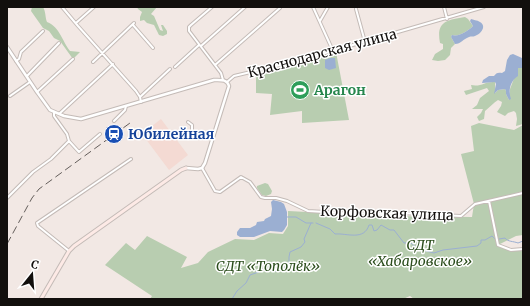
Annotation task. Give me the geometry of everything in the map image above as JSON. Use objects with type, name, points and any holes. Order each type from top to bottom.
[{"type":"main road","points":[[41,299],[69,251],[74,246],[181,170],[186,168]]},
{"type":"street","points":[[62,7],[140,96],[141,102]]},
{"type":"street","points":[[76,23],[94,7]]},
{"type":"street","points":[[212,7],[191,25],[189,31],[221,73],[223,80]]},
{"type":"street","points":[[175,67],[245,7]]},
{"type":"street","points":[[313,7],[333,51]]},
{"type":"street","points":[[319,22],[328,7]]},
{"type":"street","points":[[444,7],[446,19]]},
{"type":"street","name":"Краснодарская улица","points":[[227,82],[234,76],[270,69],[484,7]]},
{"type":"street","points":[[215,65],[280,8]]},
{"type":"street","points":[[356,9],[365,42]]},
{"type":"street","points":[[93,62],[133,24],[153,48]]},
{"type":"street","points":[[16,61],[21,52],[43,31]]},
{"type":"street","points":[[26,76],[59,43]]},
{"type":"street","points":[[7,47],[50,110],[56,113],[81,119],[214,80],[223,80],[227,82],[229,86],[206,160],[202,168],[186,168]]},
{"type":"street","points":[[37,92],[73,59]]},
{"type":"street","points":[[100,134],[78,152],[69,141],[67,134],[54,116],[113,64]]},
{"type":"street","points":[[140,96],[170,69]]},
{"type":"street","points":[[10,96],[30,82]]},
{"type":"street","points":[[114,121],[125,110],[126,106]]},
{"type":"street","points":[[188,122],[192,124],[193,133],[212,139]]},
{"type":"street","points":[[7,198],[33,172],[69,141]]},
{"type":"street","points":[[69,251],[38,226],[38,223],[131,159]]},
{"type":"street","name":"Корфовская улица","points":[[202,168],[215,191],[220,192],[241,177],[250,182],[261,196],[265,198],[276,198],[287,201],[308,210],[342,213],[400,213],[461,216],[475,204],[523,193]]},
{"type":"street","points":[[489,201],[498,245],[511,250],[523,250]]},
{"type":"shaded area","points":[[161,119],[188,155],[169,170],[142,134]]},
{"type":"green space","points":[[32,7],[43,7],[47,22],[55,27],[70,51],[80,52],[73,59],[60,41],[54,38],[49,31],[43,28],[31,11]]},
{"type":"green space","points":[[137,7],[157,7],[151,14],[154,16],[160,30],[163,31],[161,25],[163,25],[167,31],[167,34],[163,36],[159,35],[154,25],[147,23],[144,20],[140,21],[142,12]]},
{"type":"green space","points":[[465,17],[473,26],[466,32],[452,35],[451,37],[455,44],[451,48],[450,55],[445,60],[432,60],[435,54],[443,49],[443,44],[440,43],[439,36],[441,26],[453,19]]},
{"type":"green space","name":"Арагон","points":[[336,52],[349,120],[302,123],[302,111],[270,115],[272,94],[256,93],[256,74]]},
{"type":"green space","points":[[522,67],[523,124],[516,126],[517,119],[514,111],[505,116],[497,112],[502,102],[498,100],[485,111],[484,119],[479,121],[477,117],[483,109],[472,109],[477,105],[480,98],[489,91],[487,88],[466,95],[464,91],[472,89],[471,85],[495,82],[495,93],[498,90],[505,89],[509,100],[510,89],[518,68]]},
{"type":"green space","points":[[479,123],[514,130],[523,125],[523,235],[516,236],[500,244],[509,249],[523,249],[523,299],[414,299],[410,296],[403,299],[150,299],[152,296],[105,265],[126,243],[135,250],[147,236],[187,257],[181,268],[198,263],[208,252],[235,239],[254,240],[269,233],[283,234],[288,226],[288,211],[384,216],[472,217],[474,204],[461,154],[474,151],[471,126]]},
{"type":"green space","points":[[265,183],[268,184],[272,191],[271,194],[266,196],[262,195],[257,188],[257,186]]},
{"type":"water","points":[[471,19],[479,21],[482,24],[483,28],[481,32],[455,44],[451,37],[452,35],[466,32],[471,28],[473,26],[470,21]]},
{"type":"water","points":[[513,54],[522,58],[523,68],[518,68],[518,76],[510,86],[511,99],[509,100],[505,89],[498,90],[494,94],[495,82],[482,83],[483,80],[489,76],[494,76],[497,73],[502,73],[505,71],[507,60],[510,55]]},
{"type":"water","points":[[335,58],[336,68],[329,70],[325,68],[325,60]]},
{"type":"water","points":[[273,200],[284,204],[287,212],[287,225],[282,232],[270,231],[254,237],[240,237],[237,235],[240,228],[250,228],[256,225],[257,222],[264,221],[271,216],[271,202]]},
{"type":"waterway","points":[[287,217],[296,217],[306,223],[313,223]]},
{"type":"waterway","points":[[232,299],[237,291],[246,283],[250,275],[267,269],[276,271],[282,270],[289,263],[290,252],[301,247],[305,242],[304,239],[311,223]]},
{"type":"waterway","points":[[316,223],[330,229],[335,234],[355,235],[363,233],[367,230],[369,225],[372,225],[374,231],[381,225],[390,230],[394,230],[404,243],[411,243],[418,249],[434,253],[443,250],[477,246],[481,243],[481,240],[485,240],[492,236],[496,240]]},
{"type":"waterway","points":[[499,239],[505,238],[509,241],[518,243],[523,241]]},
{"type":"railway","points":[[7,244],[32,198],[39,189],[130,123]]},
{"type":"place","name":"Арагон","points":[[300,90]]},
{"type":"place","name":"Юбилейная","points":[[114,134]]},
{"type":"park label","name":"СДТ «Хабаровское»","points":[[420,254]]},
{"type":"park label","name":"СДТ «Тополёк»","points":[[268,266]]}]
